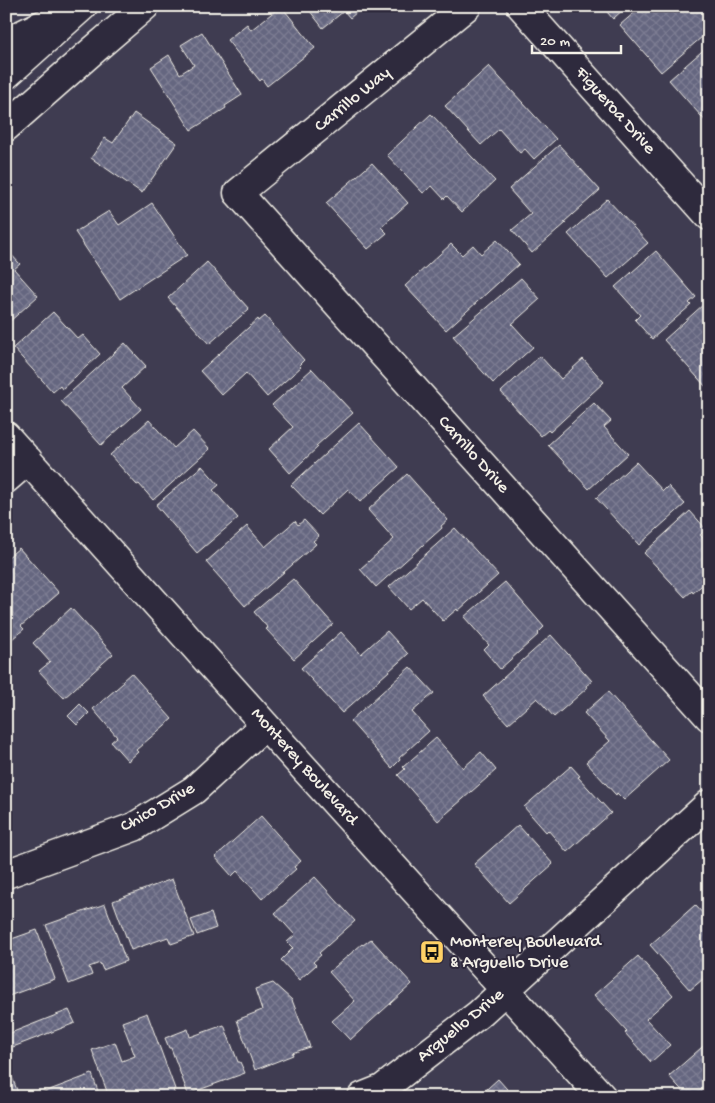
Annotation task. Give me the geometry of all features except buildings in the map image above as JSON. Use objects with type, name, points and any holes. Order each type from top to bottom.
[{"type":"street","points":[[6,42],[82,6]]},
{"type":"street","points":[[6,75],[82,6]]},
{"type":"street","points":[[6,127],[145,6]]},
{"type":"street","name":"Carrillo Way","points":[[238,193],[467,6]]},
{"type":"street","name":"Figueroa Drive","points":[[521,6],[709,216]]},
{"type":"street","name":"Carrillo Drive","points":[[238,193],[709,717]]},
{"type":"street","name":"Monterey Boulevard","points":[[6,436],[602,1097]]},
{"type":"street","points":[[6,479],[28,460]]},
{"type":"street","name":"Chico Drive","points":[[6,874],[134,827],[194,790],[266,725]]},
{"type":"street","name":"Arguello Drive","points":[[362,1097],[382,1089],[473,1018],[709,804]]},
{"type":"place","name":"Monterey Boulevard & Arguello Drive","points":[[432,952]]}]
